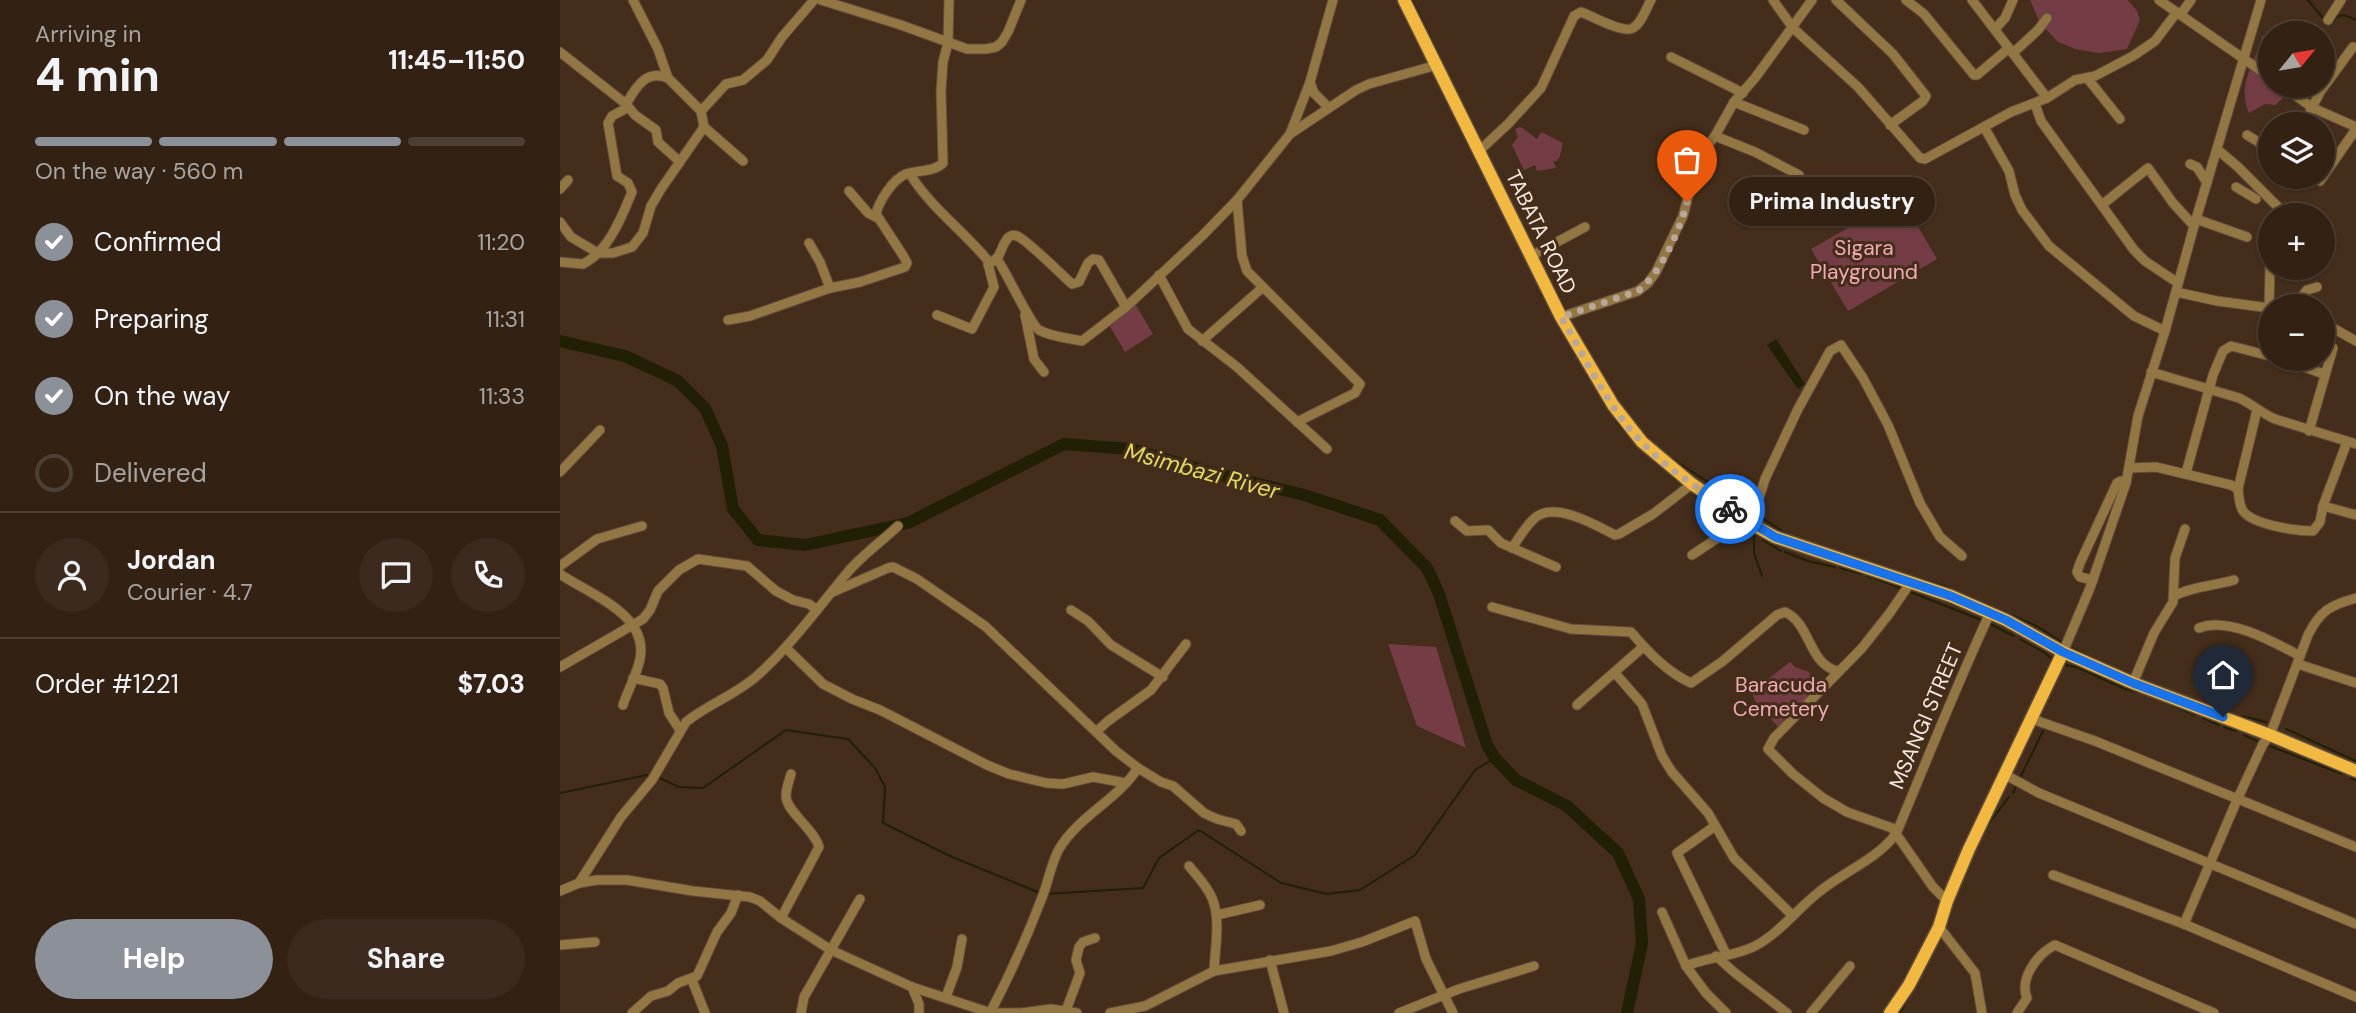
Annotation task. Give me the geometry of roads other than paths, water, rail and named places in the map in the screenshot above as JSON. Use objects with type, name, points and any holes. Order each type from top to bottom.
[{"type":"main road","name":"TABATA ROAD","points":[[1404,0],[1561,317],[1613,405],[1642,442],[1692,484],[1746,520],[1795,545],[1951,596],[1990,613],[2063,652],[2133,683],[2356,771]]},
{"type":"main road","points":[[1893,1012],[1939,927],[1947,901],[2004,774],[2063,652]]},
{"type":"street","points":[[632,0],[658,49],[668,78]]},
{"type":"street","points":[[701,111],[726,84],[743,80],[767,60],[782,37],[814,0]]},
{"type":"street","points":[[821,0],[967,49],[996,47],[1008,32],[1021,0]]},
{"type":"street","points":[[728,320],[750,316],[830,288],[860,282],[905,267],[904,257],[876,214],[896,181],[910,174],[937,168],[943,163],[941,91],[943,62],[948,43],[949,0]]},
{"type":"street","points":[[1290,134],[1310,82],[1334,0]]},
{"type":"street","points":[[1479,151],[1541,88],[1574,16],[1581,12],[1618,29],[1628,30],[1639,22],[1651,0]]},
{"type":"street","points":[[1773,0],[1793,27],[1858,88],[1920,158],[1925,159],[2011,111],[2035,104],[2075,80],[2088,79],[2108,70],[2149,46],[2191,0]]},
{"type":"street","points":[[1561,317],[1638,291],[1648,283],[1683,216],[1696,167],[1704,150],[1734,102],[1812,0]]},
{"type":"street","points":[[1836,0],[1894,54],[1926,96],[1923,102],[1890,125]]},
{"type":"street","points":[[1906,0],[1924,14],[1973,75],[1977,75],[2038,30],[2047,18]]},
{"type":"street","points":[[1972,0],[2047,98]]},
{"type":"street","points":[[1995,29],[2005,18],[2013,0]]},
{"type":"street","points":[[2159,0],[2258,68]]},
{"type":"street","points":[[2063,652],[2093,580],[2126,483],[2138,416],[2261,0]]},
{"type":"street","points":[[2328,20],[2341,0]]},
{"type":"street","points":[[2311,112],[2320,92],[2353,47]]},
{"type":"street","points":[[560,52],[656,130],[659,142],[680,162]]},
{"type":"street","points":[[1671,57],[1743,93]]},
{"type":"street","points":[[910,174],[943,216],[994,261],[1038,330],[1082,341],[1125,307],[1237,200],[1290,134],[1328,107],[1369,84],[1437,65]]},
{"type":"street","points":[[560,262],[583,264],[598,253],[614,233],[615,226],[625,212],[632,192],[628,183],[617,176],[608,123],[612,116],[625,109],[639,84],[650,76],[661,75],[668,78],[701,111],[704,127],[743,161]]},
{"type":"street","points":[[2088,79],[2120,119]]},
{"type":"street","points":[[1310,82],[1314,93],[1328,107]]},
{"type":"street","points":[[2299,98],[2313,108],[2356,128],[2335,159]]},
{"type":"street","points":[[1734,102],[1804,130]]},
{"type":"street","points":[[2035,104],[2041,121],[2145,261],[2177,288],[2217,302],[2258,307]]},
{"type":"street","points":[[560,222],[571,237],[598,253],[613,253],[632,247],[643,233],[656,197],[704,127]]},
{"type":"street","points":[[1984,127],[2009,171],[2022,210],[2049,246],[2134,316],[2165,331]]},
{"type":"street","points":[[2248,135],[2258,141]]},
{"type":"street","points":[[1715,136],[1755,152],[1799,175]]},
{"type":"street","points":[[2218,150],[2238,167],[2256,199]]},
{"type":"street","points":[[2190,164],[2197,167],[2207,183]]},
{"type":"street","points":[[2103,204],[2148,168],[2173,203],[2195,223],[2247,237]]},
{"type":"street","points":[[560,189],[568,180]]},
{"type":"street","points":[[2236,187],[2266,203]]},
{"type":"street","points":[[849,191],[868,213],[878,218]]},
{"type":"street","points":[[1237,200],[1244,265],[1247,271],[1321,342],[1360,384],[1355,393],[1297,422]]},
{"type":"street","points":[[1531,256],[1586,227]]},
{"type":"street","points":[[937,315],[972,330],[993,292],[994,287],[987,267],[994,261],[1007,238],[1013,235],[1028,244],[1072,284],[1079,282],[1093,259],[1098,260],[1125,307]]},
{"type":"street","points":[[809,243],[830,288]]},
{"type":"street","points":[[1159,275],[1188,329],[1237,367],[1327,449]]},
{"type":"street","points":[[2304,294],[2317,287]]},
{"type":"street","points":[[1202,341],[1262,288]]},
{"type":"street","points":[[1024,307],[1034,359],[1044,372]]},
{"type":"street","points":[[2335,329],[2356,341]]},
{"type":"street","points":[[1692,555],[1746,520],[1798,409],[1830,351],[1840,345],[1863,378],[1888,425],[1925,511],[1940,537],[1962,556]]},
{"type":"street","points":[[2186,473],[2209,389],[2223,351],[2231,346],[2258,353]]},
{"type":"street","points":[[2315,371],[2324,374]]},
{"type":"street","points":[[2309,431],[2325,371]]},
{"type":"street","points":[[2151,372],[2239,398],[2251,403],[2258,410],[2309,431],[2352,443],[2323,506],[2320,522],[2313,531],[2254,520],[2240,505],[2238,489],[2258,410]]},
{"type":"street","points":[[560,472],[600,430]]},
{"type":"street","points":[[2129,468],[2156,467],[2224,482],[2238,489]]},
{"type":"street","points":[[2093,580],[2080,577],[2077,572],[2080,563],[2115,486],[2119,481],[2126,483]]},
{"type":"street","points":[[1512,548],[1534,519],[1545,512],[1567,514],[1619,534],[1653,514],[1692,484]]},
{"type":"street","points":[[2323,506],[2356,515]]},
{"type":"street","points":[[1455,521],[1467,531],[1488,530],[1501,543],[1556,567]]},
{"type":"street","points":[[560,566],[597,539],[642,526]]},
{"type":"street","points":[[579,883],[621,817],[652,780],[680,730],[695,715],[729,697],[756,677],[786,648],[848,572],[898,526]]},
{"type":"street","points":[[2133,683],[2154,633],[2173,602],[2175,558],[2185,529]]},
{"type":"street","points":[[560,667],[634,625],[650,610],[658,591],[679,570],[698,559],[747,566],[776,591],[793,600],[812,605],[817,610]]},
{"type":"street","points":[[833,592],[893,567],[917,579],[985,626],[1138,768],[1173,786],[1210,817],[1236,824],[1241,831]]},
{"type":"street","points":[[560,574],[634,625],[641,650],[640,661],[623,705]]},
{"type":"street","points":[[2174,596],[2189,588],[2212,587],[2234,580]]},
{"type":"street","points":[[1910,582],[1862,648],[1774,738],[1768,749],[1823,798],[1847,812],[1892,828],[1933,887],[1947,901]]},
{"type":"street","points":[[2184,924],[2237,800],[2263,744],[2270,735],[2316,619],[2337,603],[2356,598]]},
{"type":"street","points":[[1492,607],[1571,629],[1631,632],[1643,648],[1691,683],[1723,661],[1777,615],[1785,612],[1796,621],[1818,660],[1829,669],[1837,671]]},
{"type":"street","points":[[1071,610],[1088,621],[1111,645],[1163,677]]},
{"type":"street","name":"MSANGI STREET","points":[[1896,834],[1960,677],[1990,613]]},
{"type":"street","points":[[2199,628],[2214,624],[2254,634],[2299,660],[2356,682]]},
{"type":"street","points":[[1097,731],[1142,698],[1163,677],[1186,644]]},
{"type":"street","points":[[786,648],[810,674],[831,689],[880,710],[1009,774],[1046,783],[1063,784],[1093,777],[1126,783]]},
{"type":"street","points":[[1577,705],[1643,648]]},
{"type":"street","points":[[1615,673],[1642,704],[1662,755],[1672,772],[1708,813],[1738,863],[1792,915]]},
{"type":"street","points":[[633,678],[660,684],[669,713],[680,730]]},
{"type":"street","points":[[2032,719],[2095,741],[2356,847]]},
{"type":"street","points":[[991,1013],[1022,946],[1058,851],[1074,828],[1126,783],[1138,768]]},
{"type":"street","points":[[781,918],[819,847],[818,840],[788,803],[786,796],[791,774]]},
{"type":"street","points":[[2004,774],[2039,793],[2356,924]]},
{"type":"street","points":[[1715,826],[1676,853],[1721,955],[1735,973],[1787,1013]]},
{"type":"street","points":[[1686,967],[1754,946],[1829,883],[1884,847],[1896,834]]},
{"type":"street","points":[[1189,866],[1212,897],[1217,915],[1214,971]]},
{"type":"street","points":[[2053,875],[2184,924],[2356,998]]},
{"type":"street","points":[[561,893],[579,883],[627,880],[756,899],[831,950],[912,987],[991,1013],[1051,1009],[1077,1013]]},
{"type":"street","points":[[632,1013],[651,996],[668,991],[678,983],[697,976],[717,932],[731,914],[738,895]]},
{"type":"street","points":[[801,1013],[804,997],[860,899]]},
{"type":"street","points":[[1217,915],[1260,905]]},
{"type":"street","points":[[1662,912],[1686,967],[1726,1013]]},
{"type":"street","points":[[1110,1013],[1145,1006],[1214,971],[1331,951],[1415,921],[1426,959],[1453,1013]]},
{"type":"street","points":[[1939,927],[1975,974],[1982,1013]]},
{"type":"street","points":[[1065,1012],[1080,973],[1076,960],[1079,947],[1083,942],[1095,938]]},
{"type":"street","points":[[946,998],[957,967],[962,939]]},
{"type":"street","points":[[560,945],[595,942]]},
{"type":"street","points":[[2017,1013],[2027,998],[2025,986],[2035,961],[2055,945],[2214,1013]]},
{"type":"street","points":[[1270,960],[1284,1013]]},
{"type":"street","points":[[1399,1013],[1534,966]]},
{"type":"street","points":[[1811,1013],[1850,966]]},
{"type":"street","points":[[692,980],[705,1013]]},
{"type":"street","points":[[912,987],[919,1004],[919,1013]]},
{"type":"waterway","points":[[1412,0],[1480,140]]},
{"type":"waterway","points":[[2308,0],[2323,18]]},
{"type":"waterway","points":[[2333,21],[2343,15],[2356,20]]},
{"type":"waterway","points":[[1487,154],[1505,190]]},
{"type":"waterway","points":[[1551,283],[1567,313]]},
{"type":"waterway","points":[[1541,293],[1546,301]]},
{"type":"waterway","points":[[1570,320],[1578,334]]},
{"type":"waterway","name":"Msimbazi River","points":[[560,341],[625,356],[678,381],[705,408],[722,446],[733,509],[758,540],[805,545],[908,523],[1064,444],[1131,449],[1205,471],[1304,495],[1380,520],[1427,568],[1439,594],[1487,745],[1495,758],[1516,780],[1567,806],[1618,853],[1639,899],[1642,943],[1627,1013]]},
{"type":"waterway","points":[[1616,421],[1636,444]]},
{"type":"waterway","points":[[1648,455],[1665,470]]},
{"type":"waterway","points":[[1668,456],[1751,510]]},
{"type":"waterway","points":[[1669,473],[1676,480]]},
{"type":"waterway","points":[[1691,491],[1732,519]]},
{"type":"waterway","points":[[1758,515],[1788,535],[1809,542]]},
{"type":"waterway","points":[[1745,528],[1753,534]]},
{"type":"waterway","points":[[1754,533],[1754,553],[1762,576]]},
{"type":"waterway","points":[[1763,540],[1781,551]]},
{"type":"waterway","points":[[1785,552],[1835,567]]},
{"type":"waterway","points":[[1840,568],[1862,574]]},
{"type":"waterway","points":[[1901,573],[1947,587]]},
{"type":"waterway","points":[[1868,576],[1903,589]]},
{"type":"waterway","points":[[1908,591],[1981,620]]},
{"type":"waterway","points":[[1959,593],[2035,625],[2062,642]]},
{"type":"waterway","points":[[1990,624],[2014,636]]},
{"type":"waterway","points":[[2020,639],[2053,660]]},
{"type":"waterway","points":[[2073,648],[2087,656]]},
{"type":"waterway","points":[[2065,665],[2076,667],[2123,688]]},
{"type":"waterway","points":[[2125,689],[2146,694]]},
{"type":"waterway","points":[[2183,696],[2229,711]]},
{"type":"waterway","points":[[2167,703],[2195,715]]},
{"type":"waterway","points":[[2242,716],[2266,722]]},
{"type":"waterway","points":[[2203,718],[2219,725]]},
{"type":"waterway","points":[[2224,727],[2236,731]]},
{"type":"waterway","points":[[2286,729],[2356,761]]},
{"type":"waterway","points":[[660,778],[679,787],[703,788],[786,730],[848,739],[875,768],[885,787],[883,823],[950,856],[1040,893]]},
{"type":"waterway","points":[[2020,778],[2043,731]]},
{"type":"waterway","points":[[2244,735],[2257,741]]},
{"type":"waterway","points":[[2270,746],[2342,774]]},
{"type":"waterway","points":[[1046,894],[1143,888],[1159,858],[1199,830],[1281,883],[1327,894],[1360,890],[1415,855],[1475,770],[1495,758]]},
{"type":"waterway","points":[[560,793],[647,775]]},
{"type":"waterway","points":[[2351,778],[2356,780]]},
{"type":"waterway","points":[[2013,793],[2016,786]]},
{"type":"waterway","points":[[1986,827],[2009,797]]},
{"type":"waterway","points":[[1923,972],[1928,961]]},
{"type":"waterway","points":[[1900,1013],[1911,992]]},
{"type":"place","name":"Prima Industry","points":[[1687,202]]},
{"type":"park label","name":"Sigara Playground","points":[[1864,260]]},
{"type":"park label","name":"Baracuda Cemetery","points":[[1781,697]]}]
